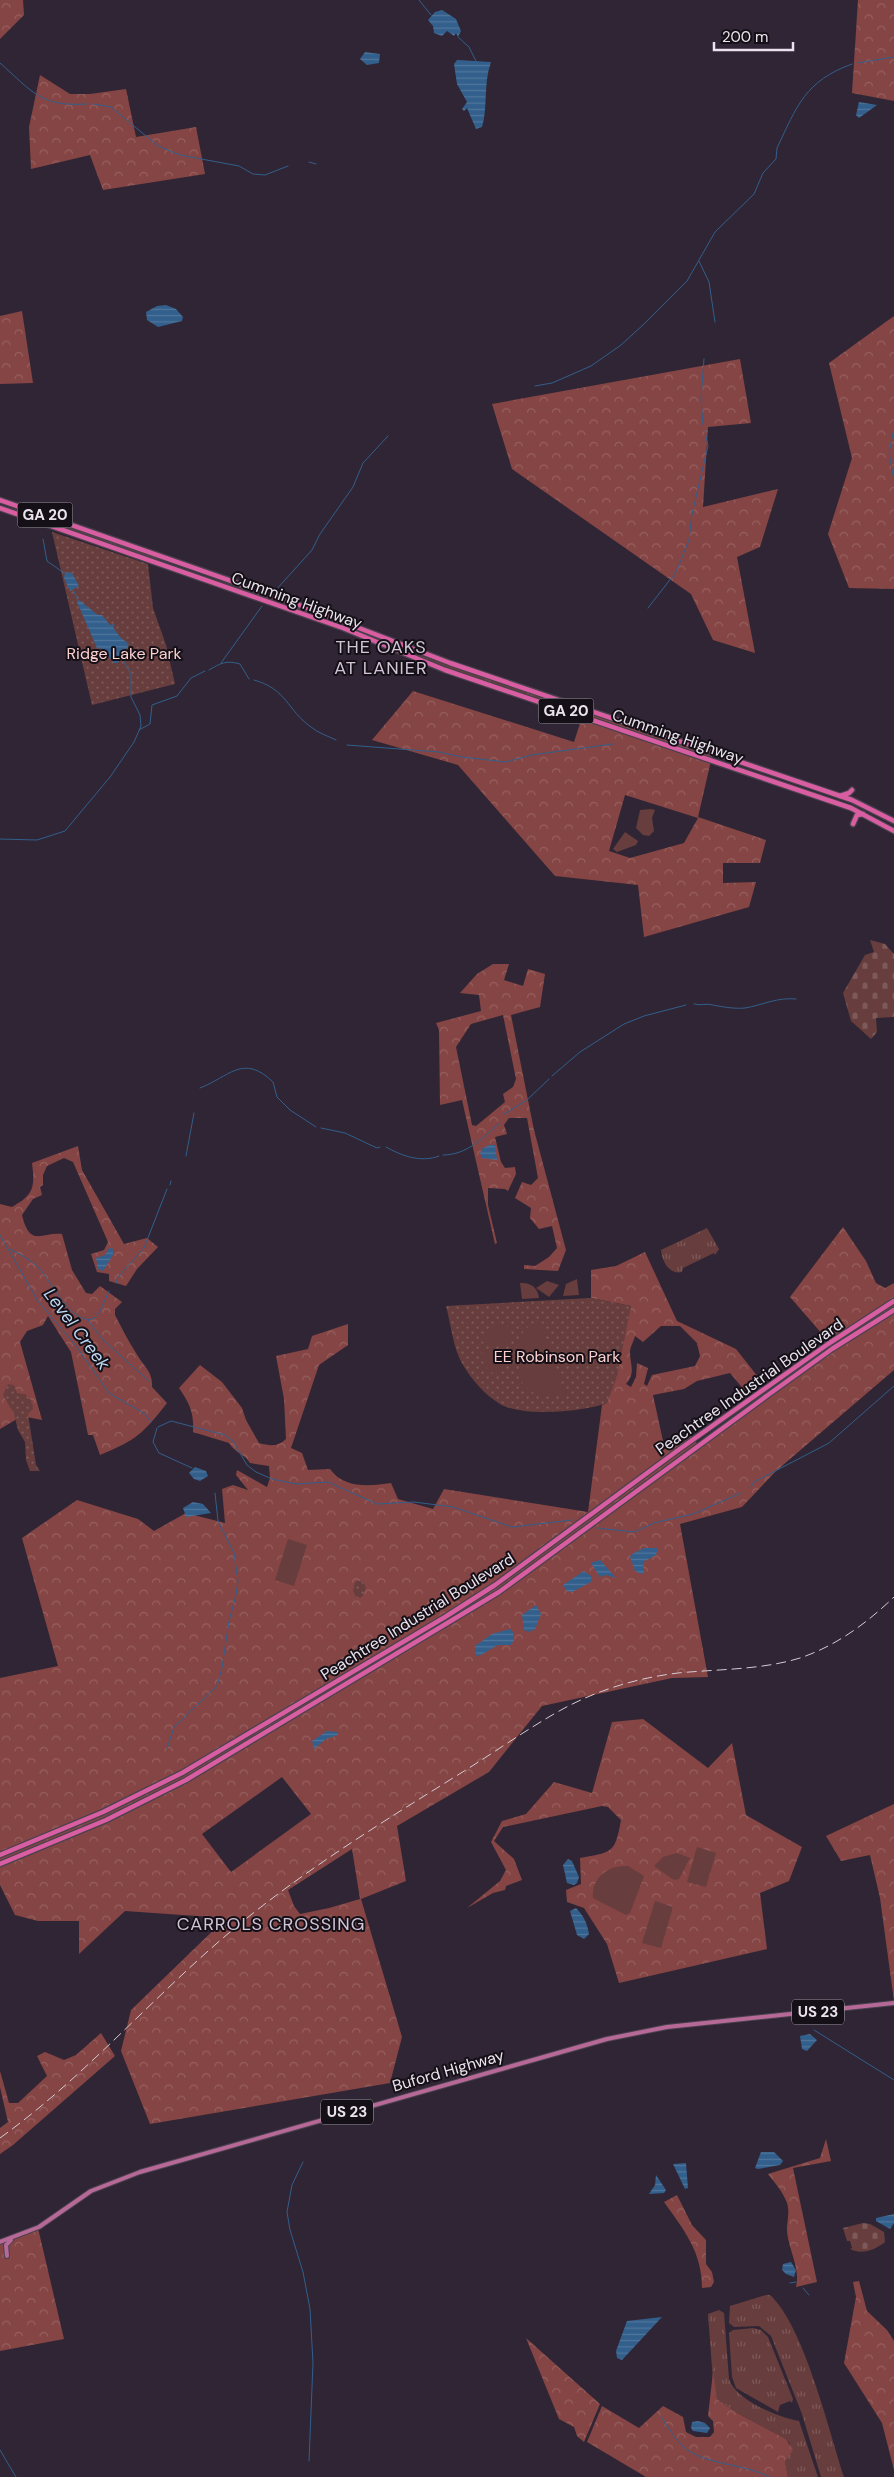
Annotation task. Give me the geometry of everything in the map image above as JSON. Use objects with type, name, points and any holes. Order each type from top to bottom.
[{"type":"highway","name":"Cumming Highway","points":[[0,500],[286,600],[442,660],[838,796],[871,808],[894,821]]},
{"type":"highway","name":"Cumming Highway","points":[[0,508],[334,625],[445,670],[800,790],[863,814],[894,831]]},
{"type":"highway","points":[[838,796],[849,794],[852,790]]},
{"type":"highway","points":[[853,824],[857,815],[863,814]]},
{"type":"highway","name":"Peachtree Industrial Boulevard","points":[[0,1855],[103,1812],[182,1773],[445,1617],[495,1585],[677,1451],[894,1300]]},
{"type":"highway","name":"Peachtree Industrial Boulevard","points":[[0,1864],[106,1820],[186,1780],[449,1624],[499,1592],[832,1349],[894,1310]]},
{"type":"main road","name":"Buford Highway","points":[[0,2242],[13,2239],[59,2215],[91,2191],[140,2172],[580,2045],[668,2027],[894,2003]]},
{"type":"main road","points":[[6,2256],[6,2246],[13,2239]]},
{"type":"green space","points":[[0,0],[23,0],[24,15],[0,39]]},
{"type":"green space","points":[[858,0],[894,0],[894,101],[852,93]]},
{"type":"green space","points":[[40,75],[70,94],[90,94],[126,89],[136,137],[196,127],[205,174],[103,190],[90,155],[31,169],[29,127]]},
{"type":"green space","points":[[22,311],[33,383],[0,384],[0,316]]},
{"type":"green space","points":[[894,316],[894,589],[849,588],[828,534],[852,458],[829,363]]},
{"type":"green space","points":[[740,359],[751,423],[708,427],[703,507],[778,489],[760,547],[737,557],[755,653],[713,640],[691,594],[512,469],[492,404]]},
{"type":"green space","points":[[0,505],[61,523],[192,569],[122,549]]},
{"type":"green space","name":"Ridge Lake Park","points":[[52,532],[148,564],[153,608],[166,645],[175,684],[92,705]]},
{"type":"green space","points":[[210,577],[290,603],[373,635],[373,637]]},
{"type":"green space","points":[[389,645],[607,719],[551,704],[496,686]]},
{"type":"green space","points":[[413,691],[574,742],[585,708],[713,752],[698,817],[766,840],[760,863],[723,863],[723,883],[756,882],[749,907],[644,937],[638,885],[555,876],[458,765],[372,740]],"holes":[[[625,795],[698,818],[684,843],[630,858],[609,851]]]},
{"type":"green space","points":[[640,810],[655,810],[652,818],[654,831],[649,836],[643,835],[636,828]]},
{"type":"green space","points":[[625,832],[638,841],[636,845],[617,852],[613,849]]},
{"type":"green space","points":[[870,940],[885,944],[894,954],[894,1017],[876,1018],[877,1032],[871,1039],[851,1021],[843,993],[865,955],[874,952]]},
{"type":"green space","points":[[493,964],[509,964],[504,980],[523,986],[528,969],[545,974],[540,1007],[511,1015],[534,1130],[566,1250],[558,1271],[524,1269],[524,1265],[535,1266],[549,1257],[557,1248],[552,1226],[539,1229],[530,1218],[531,1208],[515,1198],[522,1182],[531,1185],[538,1178],[527,1118],[509,1118],[504,1125],[507,1134],[495,1137],[501,1162],[505,1168],[515,1167],[516,1174],[508,1191],[505,1189],[488,1188],[488,1205],[497,1243],[495,1244],[462,1100],[440,1105],[439,1030],[436,1023],[481,1011],[479,995],[460,993],[477,974]],"holes":[[[503,1015],[516,1079],[513,1087],[503,1094],[505,1102],[476,1126],[472,1125],[456,1047],[471,1024]]]},
{"type":"green space","points":[[78,1146],[82,1170],[124,1244],[147,1238],[158,1247],[137,1269],[126,1286],[109,1281],[109,1274],[97,1272],[91,1254],[104,1250],[108,1242],[73,1162],[64,1158],[47,1166],[43,1175],[43,1185],[40,1187],[42,1195],[33,1199],[22,1215],[25,1225],[33,1235],[62,1234],[72,1270],[86,1293],[92,1294],[100,1286],[122,1302],[115,1309],[115,1315],[130,1344],[149,1373],[152,1387],[167,1403],[138,1435],[100,1455],[93,1435],[88,1435],[71,1352],[48,1316],[43,1325],[27,1331],[20,1342],[42,1420],[22,1416],[0,1429],[0,1204],[12,1207],[29,1194],[33,1184],[32,1163]]},
{"type":"green space","points":[[843,1227],[866,1261],[876,1283],[885,1288],[894,1283],[894,1370],[776,1471],[742,1507],[680,1524],[708,1677],[672,1678],[542,1706],[489,1772],[397,1826],[406,1881],[361,1899],[402,2037],[390,2083],[150,2124],[121,2051],[131,2010],[226,1918],[125,1911],[79,1954],[79,1921],[38,1921],[15,1915],[0,1885],[0,1678],[58,1666],[22,1538],[77,1500],[138,1519],[154,1531],[186,1513],[225,1523],[222,1489],[233,1485],[248,1490],[236,1475],[237,1470],[267,1487],[270,1478],[269,1466],[250,1463],[229,1443],[193,1432],[193,1419],[190,1409],[179,1388],[200,1365],[222,1382],[242,1408],[246,1420],[259,1443],[277,1445],[286,1439],[284,1399],[276,1356],[308,1349],[312,1336],[348,1324],[348,1345],[319,1365],[291,1448],[302,1453],[308,1470],[330,1469],[342,1480],[358,1485],[391,1483],[398,1499],[433,1509],[444,1489],[588,1512],[602,1405],[607,1403],[631,1306],[591,1298],[591,1270],[616,1266],[645,1252],[677,1321],[736,1349],[762,1382],[745,1391],[730,1373],[697,1381],[684,1389],[653,1395],[663,1441],[679,1445],[691,1436],[701,1448],[795,1375],[836,1350],[790,1297]],"holes":[[[661,1326],[680,1326],[697,1343],[700,1356],[695,1366],[652,1375],[647,1386],[644,1384],[648,1368],[637,1363],[636,1377],[631,1387],[626,1384],[632,1372],[630,1350],[635,1336],[643,1342]],[[282,1777],[311,1814],[231,1872],[202,1834]],[[352,1849],[360,1899],[300,1914],[294,1906],[288,1890]]]},
{"type":"green space","points":[[707,1228],[719,1249],[715,1255],[714,1253],[683,1268],[682,1272],[670,1269],[665,1263],[661,1250]]},
{"type":"green space","points":[[577,1279],[579,1295],[563,1296],[566,1284]]},
{"type":"green space","points":[[547,1281],[559,1285],[549,1297],[536,1288]]},
{"type":"green space","points":[[520,1283],[527,1283],[533,1286],[539,1298],[522,1299]]},
{"type":"green space","name":"EE Robinson Park","points":[[591,1298],[631,1306],[617,1377],[607,1403],[583,1409],[553,1412],[523,1411],[510,1408],[500,1404],[484,1392],[470,1376],[460,1359],[446,1306]]},
{"type":"green space","points":[[541,1319],[550,1352],[519,1366],[517,1351],[520,1338],[528,1327]]},
{"type":"green space","points":[[494,1325],[511,1327],[507,1347],[483,1343],[487,1332]]},
{"type":"green space","points":[[482,1348],[505,1353],[501,1376],[488,1369],[482,1358]]},
{"type":"green space","points":[[552,1358],[565,1393],[550,1397],[535,1394],[523,1384],[518,1370]]},
{"type":"green space","points":[[8,1384],[14,1385],[17,1393],[25,1394],[32,1401],[33,1409],[28,1414],[36,1465],[40,1471],[30,1471],[26,1460],[25,1442],[18,1430],[14,1414],[3,1395]]},
{"type":"green space","points":[[288,1539],[307,1545],[294,1586],[275,1580]]},
{"type":"green space","points":[[363,1581],[366,1588],[362,1597],[359,1598],[356,1597],[353,1591],[355,1582]]},
{"type":"green space","points":[[643,1719],[708,1768],[732,1743],[746,1815],[802,1847],[789,1881],[760,1893],[767,1949],[619,1983],[607,1944],[584,1908],[567,1902],[566,1890],[581,1884],[580,1858],[605,1852],[614,1845],[621,1820],[608,1807],[602,1806],[503,1827],[494,1841],[514,1859],[522,1880],[506,1886],[505,1890],[493,1893],[467,1908],[500,1881],[506,1870],[491,1842],[502,1821],[526,1814],[554,1782],[592,1793],[612,1722]]},
{"type":"green space","points":[[894,1804],[894,2001],[880,1898],[870,1855],[841,1861],[826,1836]]},
{"type":"green space","points":[[697,1847],[716,1853],[706,1887],[687,1882]]},
{"type":"green space","points":[[677,1853],[690,1858],[679,1879],[674,1880],[654,1866],[663,1857]]},
{"type":"green space","points":[[628,1866],[644,1876],[630,1913],[626,1915],[593,1898],[593,1891],[595,1884],[602,1874],[614,1868]]},
{"type":"green space","points":[[655,1901],[673,1907],[661,1948],[642,1943]]},
{"type":"green space","points":[[101,2033],[115,2056],[13,2145],[0,2154],[0,2128],[8,2122],[0,2087],[0,2071],[9,2103],[18,2103],[47,2076],[37,2056],[45,2052],[64,2060],[76,2055]]},
{"type":"green space","points":[[826,2139],[831,2161],[793,2168],[817,2282],[796,2287],[796,2266],[787,2230],[788,2206],[781,2191],[768,2174],[820,2158]]},
{"type":"green space","points":[[677,2195],[692,2225],[706,2240],[706,2264],[712,2272],[714,2282],[711,2287],[702,2288],[699,2263],[695,2252],[685,2232],[664,2202]]},
{"type":"green space","points":[[863,2223],[870,2224],[884,2232],[885,2242],[868,2251],[859,2252],[850,2249],[852,2248],[850,2241],[847,2241],[843,2228]]},
{"type":"green space","points":[[38,2228],[64,2339],[0,2351],[0,2239]]},
{"type":"green space","points":[[859,2281],[867,2311],[887,2330],[894,2341],[894,2470],[882,2423],[844,2363],[856,2297],[853,2282]]},
{"type":"green space","points":[[770,2295],[782,2310],[794,2330],[814,2380],[844,2477],[821,2477],[802,2414],[771,2336],[759,2326],[734,2327],[729,2323],[730,2306]]},
{"type":"green space","points":[[719,2310],[724,2313],[729,2379],[733,2387],[759,2407],[799,2421],[818,2477],[788,2477],[785,2461],[790,2444],[786,2439],[737,2413],[717,2399],[713,2381],[708,2314]]},
{"type":"green space","points":[[753,2328],[761,2330],[768,2337],[793,2399],[792,2403],[790,2401],[780,2405],[778,2412],[736,2388],[732,2377],[729,2333],[733,2330]]},
{"type":"green space","points":[[526,2338],[600,2404],[584,2442],[577,2436],[574,2427],[559,2419]]},
{"type":"green space","points":[[713,2372],[717,2399],[737,2413],[786,2439],[793,2450],[785,2461],[788,2477],[646,2477],[587,2442],[602,2406],[639,2428],[663,2406],[683,2417],[686,2432],[696,2437],[710,2437],[714,2432],[713,2421],[708,2416]]},
{"type":"water","points":[[442,10],[456,19],[461,31],[458,37],[456,33],[454,36],[447,31],[442,36],[434,33],[433,26],[428,20],[435,12]]},
{"type":"water","points":[[365,52],[380,54],[379,63],[367,65],[360,59]]},
{"type":"water","points":[[457,60],[491,62],[487,79],[484,119],[482,127],[476,129],[467,108],[464,111],[462,109],[467,102],[457,84],[454,64]]},
{"type":"water","points":[[859,102],[877,105],[859,118],[856,115]]},
{"type":"water","points":[[166,305],[176,309],[183,317],[182,321],[158,327],[147,320],[146,312],[157,306]]},
{"type":"water","points":[[65,572],[72,573],[79,586],[70,591],[64,578]]},
{"type":"water","points":[[79,600],[98,615],[102,615],[110,625],[115,624],[113,627],[120,637],[129,644],[118,663],[114,663],[103,649],[97,648],[77,602]]},
{"type":"water","points":[[495,1145],[497,1160],[482,1158],[480,1153],[483,1148]]},
{"type":"water","points":[[109,1248],[113,1249],[113,1255],[103,1271],[98,1269],[96,1258],[105,1255]]},
{"type":"water","points":[[195,1467],[206,1471],[208,1476],[200,1481],[194,1479],[189,1473]]},
{"type":"water","points":[[193,1502],[203,1504],[211,1513],[186,1517],[183,1508]]},
{"type":"water","points":[[644,1548],[658,1548],[656,1555],[643,1562],[644,1573],[641,1574],[635,1571],[630,1557]]},
{"type":"water","points":[[600,1560],[616,1578],[606,1575],[600,1577],[591,1563]]},
{"type":"water","points":[[584,1571],[591,1576],[591,1582],[572,1592],[567,1591],[563,1585]]},
{"type":"water","points":[[536,1605],[541,1614],[535,1629],[529,1632],[524,1630],[522,1615]]},
{"type":"water","points":[[510,1629],[513,1632],[514,1640],[511,1645],[498,1645],[479,1656],[476,1655],[475,1646],[492,1634]]},
{"type":"water","points":[[327,1731],[337,1732],[338,1735],[326,1739],[314,1749],[312,1741]]},
{"type":"water","points":[[568,1859],[572,1861],[579,1877],[574,1885],[567,1883],[563,1865]]},
{"type":"water","points":[[576,1908],[583,1917],[588,1930],[589,1934],[584,1939],[577,1935],[570,1911]]},
{"type":"water","points":[[810,2034],[817,2040],[807,2051],[802,2049],[800,2036]]},
{"type":"water","points":[[761,2152],[774,2152],[783,2161],[780,2165],[755,2168]]},
{"type":"water","points":[[686,2163],[688,2188],[685,2189],[673,2164]]},
{"type":"water","points":[[656,2175],[666,2190],[664,2193],[649,2194],[655,2185]]},
{"type":"water","points":[[894,2214],[894,2223],[890,2229],[876,2221],[876,2218]]},
{"type":"water","points":[[791,2262],[796,2270],[794,2277],[782,2270],[783,2264]]},
{"type":"water","points":[[662,2317],[622,2360],[617,2358],[616,2351],[627,2321]]},
{"type":"water","points":[[692,2422],[705,2423],[710,2428],[707,2433],[693,2431],[691,2428]]},
{"type":"waterway","points":[[419,0],[431,15]]},
{"type":"waterway","points":[[458,37],[469,47],[476,61]]},
{"type":"waterway","points":[[857,63],[894,57]]},
{"type":"waterway","points":[[0,63],[38,96],[58,103],[87,104]]},
{"type":"waterway","points":[[535,386],[552,383],[591,366],[621,345],[687,281],[715,232],[754,194],[763,173],[776,159],[777,148],[797,107],[804,97],[823,78],[852,64]]},
{"type":"waterway","points":[[93,104],[111,107],[158,146],[180,155],[239,166],[253,174],[265,175],[288,166]]},
{"type":"waterway","points":[[309,162],[316,164]]},
{"type":"waterway","points":[[699,261],[709,282],[715,322]]},
{"type":"waterway","points":[[703,425],[701,399],[704,359]]},
{"type":"waterway","points":[[648,608],[676,572],[689,540],[692,514],[708,446],[705,431]]},
{"type":"waterway","points":[[893,433],[889,453],[894,480]]},
{"type":"waterway","points":[[275,591],[312,550],[320,534],[353,487],[363,463],[388,436]]},
{"type":"waterway","points":[[43,539],[47,561],[64,573]]},
{"type":"waterway","points":[[73,589],[78,601]]},
{"type":"waterway","points":[[79,605],[82,610]]},
{"type":"waterway","points":[[221,663],[262,606]]},
{"type":"waterway","points":[[0,839],[37,840],[65,831],[110,777],[134,742],[141,726],[140,715],[131,697],[131,674],[122,658]]},
{"type":"waterway","points":[[209,670],[224,663],[240,664],[249,679]]},
{"type":"waterway","points":[[139,730],[150,724],[152,705],[177,696],[191,678],[205,671]]},
{"type":"waterway","points":[[254,680],[265,684],[280,694],[303,720],[317,731],[336,740]]},
{"type":"waterway","points":[[347,745],[439,752],[462,757],[506,762],[531,755],[613,744]]},
{"type":"waterway","points":[[694,1004],[741,1008],[776,1000],[796,999]]},
{"type":"waterway","points":[[552,1076],[580,1052],[624,1024],[644,1016],[686,1005]]},
{"type":"waterway","points":[[200,1088],[236,1070],[244,1068],[253,1069],[262,1073],[273,1082],[277,1097],[290,1110],[316,1127]]},
{"type":"waterway","points":[[504,1114],[527,1100],[549,1079]]},
{"type":"waterway","points":[[186,1156],[194,1113]]},
{"type":"waterway","points":[[443,1155],[468,1149],[500,1123]]},
{"type":"waterway","points":[[321,1128],[345,1133],[377,1148],[380,1147]]},
{"type":"waterway","points":[[386,1147],[419,1159],[439,1156]]},
{"type":"waterway","points":[[170,1185],[171,1181]]},
{"type":"waterway","points":[[116,1283],[118,1277],[144,1248],[167,1189]]},
{"type":"waterway","name":"Level Creek","points":[[0,1235],[38,1301],[76,1346],[109,1393],[145,1414],[151,1422]]},
{"type":"waterway","points":[[10,1249],[39,1268],[69,1309],[85,1319],[93,1319],[99,1313],[109,1291]]},
{"type":"waterway","points":[[88,1320],[103,1340],[149,1381]]},
{"type":"waterway","name":"Level Creek","points":[[751,1487],[754,1482],[829,1443],[894,1386]]},
{"type":"waterway","name":"Level Creek","points":[[158,1427],[171,1421],[225,1435],[233,1441],[247,1465],[256,1472],[272,1479],[296,1484],[328,1482],[377,1504],[414,1502],[453,1507],[512,1527],[572,1520]]},
{"type":"waterway","points":[[157,1428],[153,1442],[159,1453],[192,1468]]},
{"type":"waterway","points":[[167,1749],[174,1727],[217,1686],[222,1668],[229,1621],[236,1595],[238,1581],[234,1553],[218,1521],[215,1493]]},
{"type":"waterway","name":"Level Creek","points":[[597,1528],[634,1532],[654,1523],[693,1514],[741,1493]]},
{"type":"waterway","points":[[814,2030],[894,2080]]},
{"type":"waterway","points":[[303,2162],[292,2185],[287,2212],[290,2230],[303,2272],[310,2309],[313,2363],[309,2461]]},
{"type":"waterway","points":[[790,2283],[796,2282]]},
{"type":"waterway","points":[[803,2288],[809,2295]]},
{"type":"waterway","points":[[661,2417],[678,2441],[694,2454],[759,2472],[769,2477]]},
{"type":"waterway","points":[[0,2450],[16,2477]]},
{"type":"railway","points":[[0,2138],[61,2089],[206,1953],[290,1885],[346,1846],[548,1717],[589,1696],[647,1678],[678,1673],[755,1667],[800,1658],[826,1647],[850,1633],[894,1597]]},
{"type":"district","name":"THE OAKS AT LANIER","points":[[381,658]]},
{"type":"district","name":"CARROLS CROSSING","points":[[271,1924]]}]
